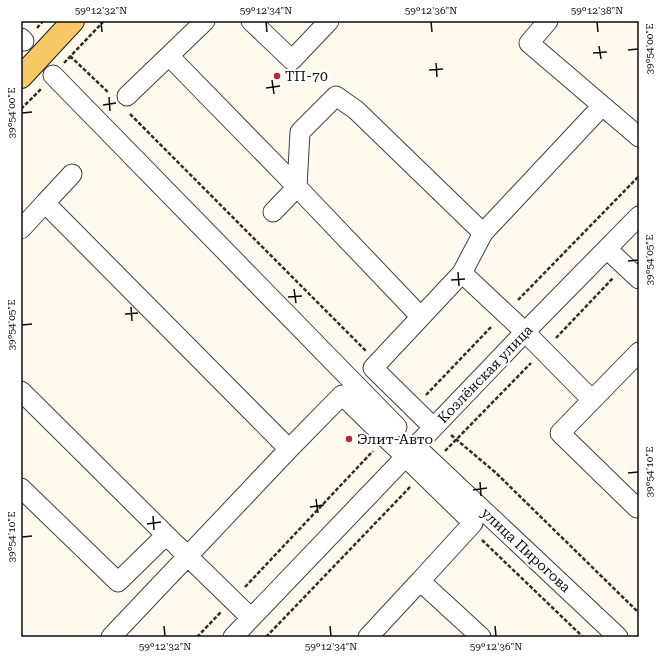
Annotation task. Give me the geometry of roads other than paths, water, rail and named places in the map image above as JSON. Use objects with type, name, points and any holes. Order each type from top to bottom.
[{"type":"main road","points":[[21,77],[73,21]]},
{"type":"street","points":[[121,100],[205,21]]},
{"type":"street","points":[[251,21],[292,60],[329,21]]},
{"type":"street","points":[[548,21],[529,43],[639,137]]},
{"type":"street","points":[[169,56],[421,317]]},
{"type":"street","points":[[53,75],[410,451],[473,523],[368,637]]},
{"type":"street","points":[[273,212],[297,187],[300,132],[336,96],[356,110],[483,233]]},
{"type":"street","points":[[435,425],[373,368],[462,273],[483,233],[602,106]]},
{"type":"street","points":[[21,229],[72,174]]},
{"type":"street","points":[[45,203],[289,449]]},
{"type":"street","name":"Козлёнская улица","points":[[233,637],[435,425],[639,216]]},
{"type":"street","points":[[607,249],[639,279]]},
{"type":"street","points":[[462,273],[525,332],[592,400]]},
{"type":"street","points":[[639,352],[560,433],[637,508],[639,506]]},
{"type":"street","points":[[21,391],[251,618]]},
{"type":"street","points":[[111,637],[342,395],[391,432]]},
{"type":"street","name":"улица Пирогова","points":[[410,451],[618,637]]},
{"type":"street","points":[[21,488],[118,582],[166,534]]},
{"type":"street","points":[[420,581],[481,637]]},
{"type":"place","name":"ТП-70","points":[[277,76]]},
{"type":"place","name":"Элит-Авто","points":[[349,439]]}]
